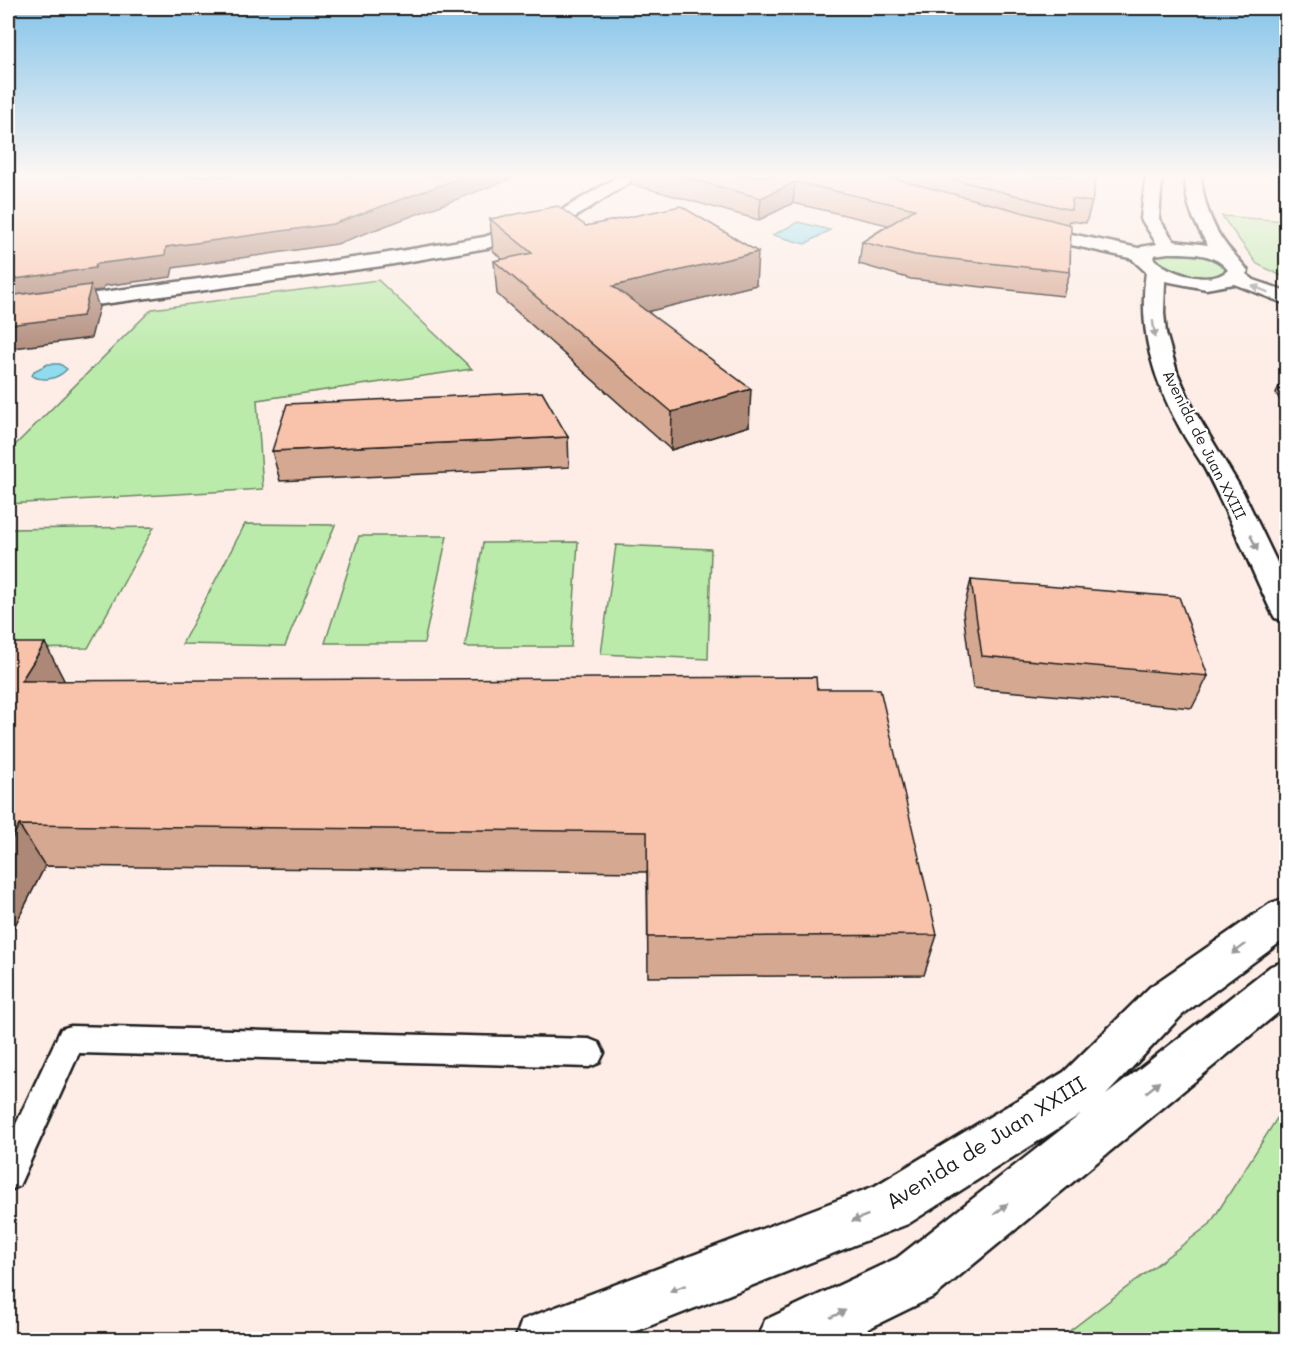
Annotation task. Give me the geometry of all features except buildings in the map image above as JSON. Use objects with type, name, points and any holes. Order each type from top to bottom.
[{"type":"main road","points":[[8,311],[382,260],[497,239]]},
{"type":"main road","points":[[1063,239],[1150,263],[1198,282],[1226,280],[1231,268]]},
{"type":"main road","points":[[1163,239],[1168,247]]},
{"type":"main road","points":[[1213,239],[1231,268],[1247,284],[1287,298]]},
{"type":"main road","points":[[1150,263],[1148,251],[1168,247],[1200,249],[1231,268]]},
{"type":"main road","name":"Avenida de Juan XXIII","points":[[1150,263],[1154,331],[1166,378],[1192,428],[1219,471],[1287,611]]},
{"type":"main road","name":"Avenida de Juan XXIII","points":[[542,1340],[890,1206],[1081,1088],[1166,1001],[1287,915]]},
{"type":"main road","points":[[785,1340],[916,1277],[1287,980]]},
{"type":"lane","points":[[8,1175],[71,1039],[590,1053]]},
{"type":"green space","points":[[1239,239],[1286,239],[1286,278],[1257,264]]},
{"type":"green space","points":[[1174,250],[1212,256],[1228,267],[1223,275],[1217,277],[1191,278],[1151,261],[1154,255]]},
{"type":"green space","points":[[378,280],[472,369],[257,400],[263,489],[8,504],[8,452],[152,309]]},
{"type":"green space","points":[[245,524],[335,525],[285,646],[182,644]]},
{"type":"green space","points":[[154,527],[88,648],[8,649],[8,529]]},
{"type":"green space","points":[[359,536],[447,536],[424,643],[325,643]]},
{"type":"green space","points":[[578,542],[571,647],[465,647],[483,543]]},
{"type":"green space","points":[[616,545],[711,549],[708,659],[601,654]]},
{"type":"green space","points":[[1286,1104],[1286,1339],[1059,1339],[1210,1224]]},
{"type":"water","points":[[787,239],[814,239],[805,244]]},
{"type":"water","points":[[48,364],[60,364],[67,369],[51,378],[41,379],[32,376],[34,371]]}]
